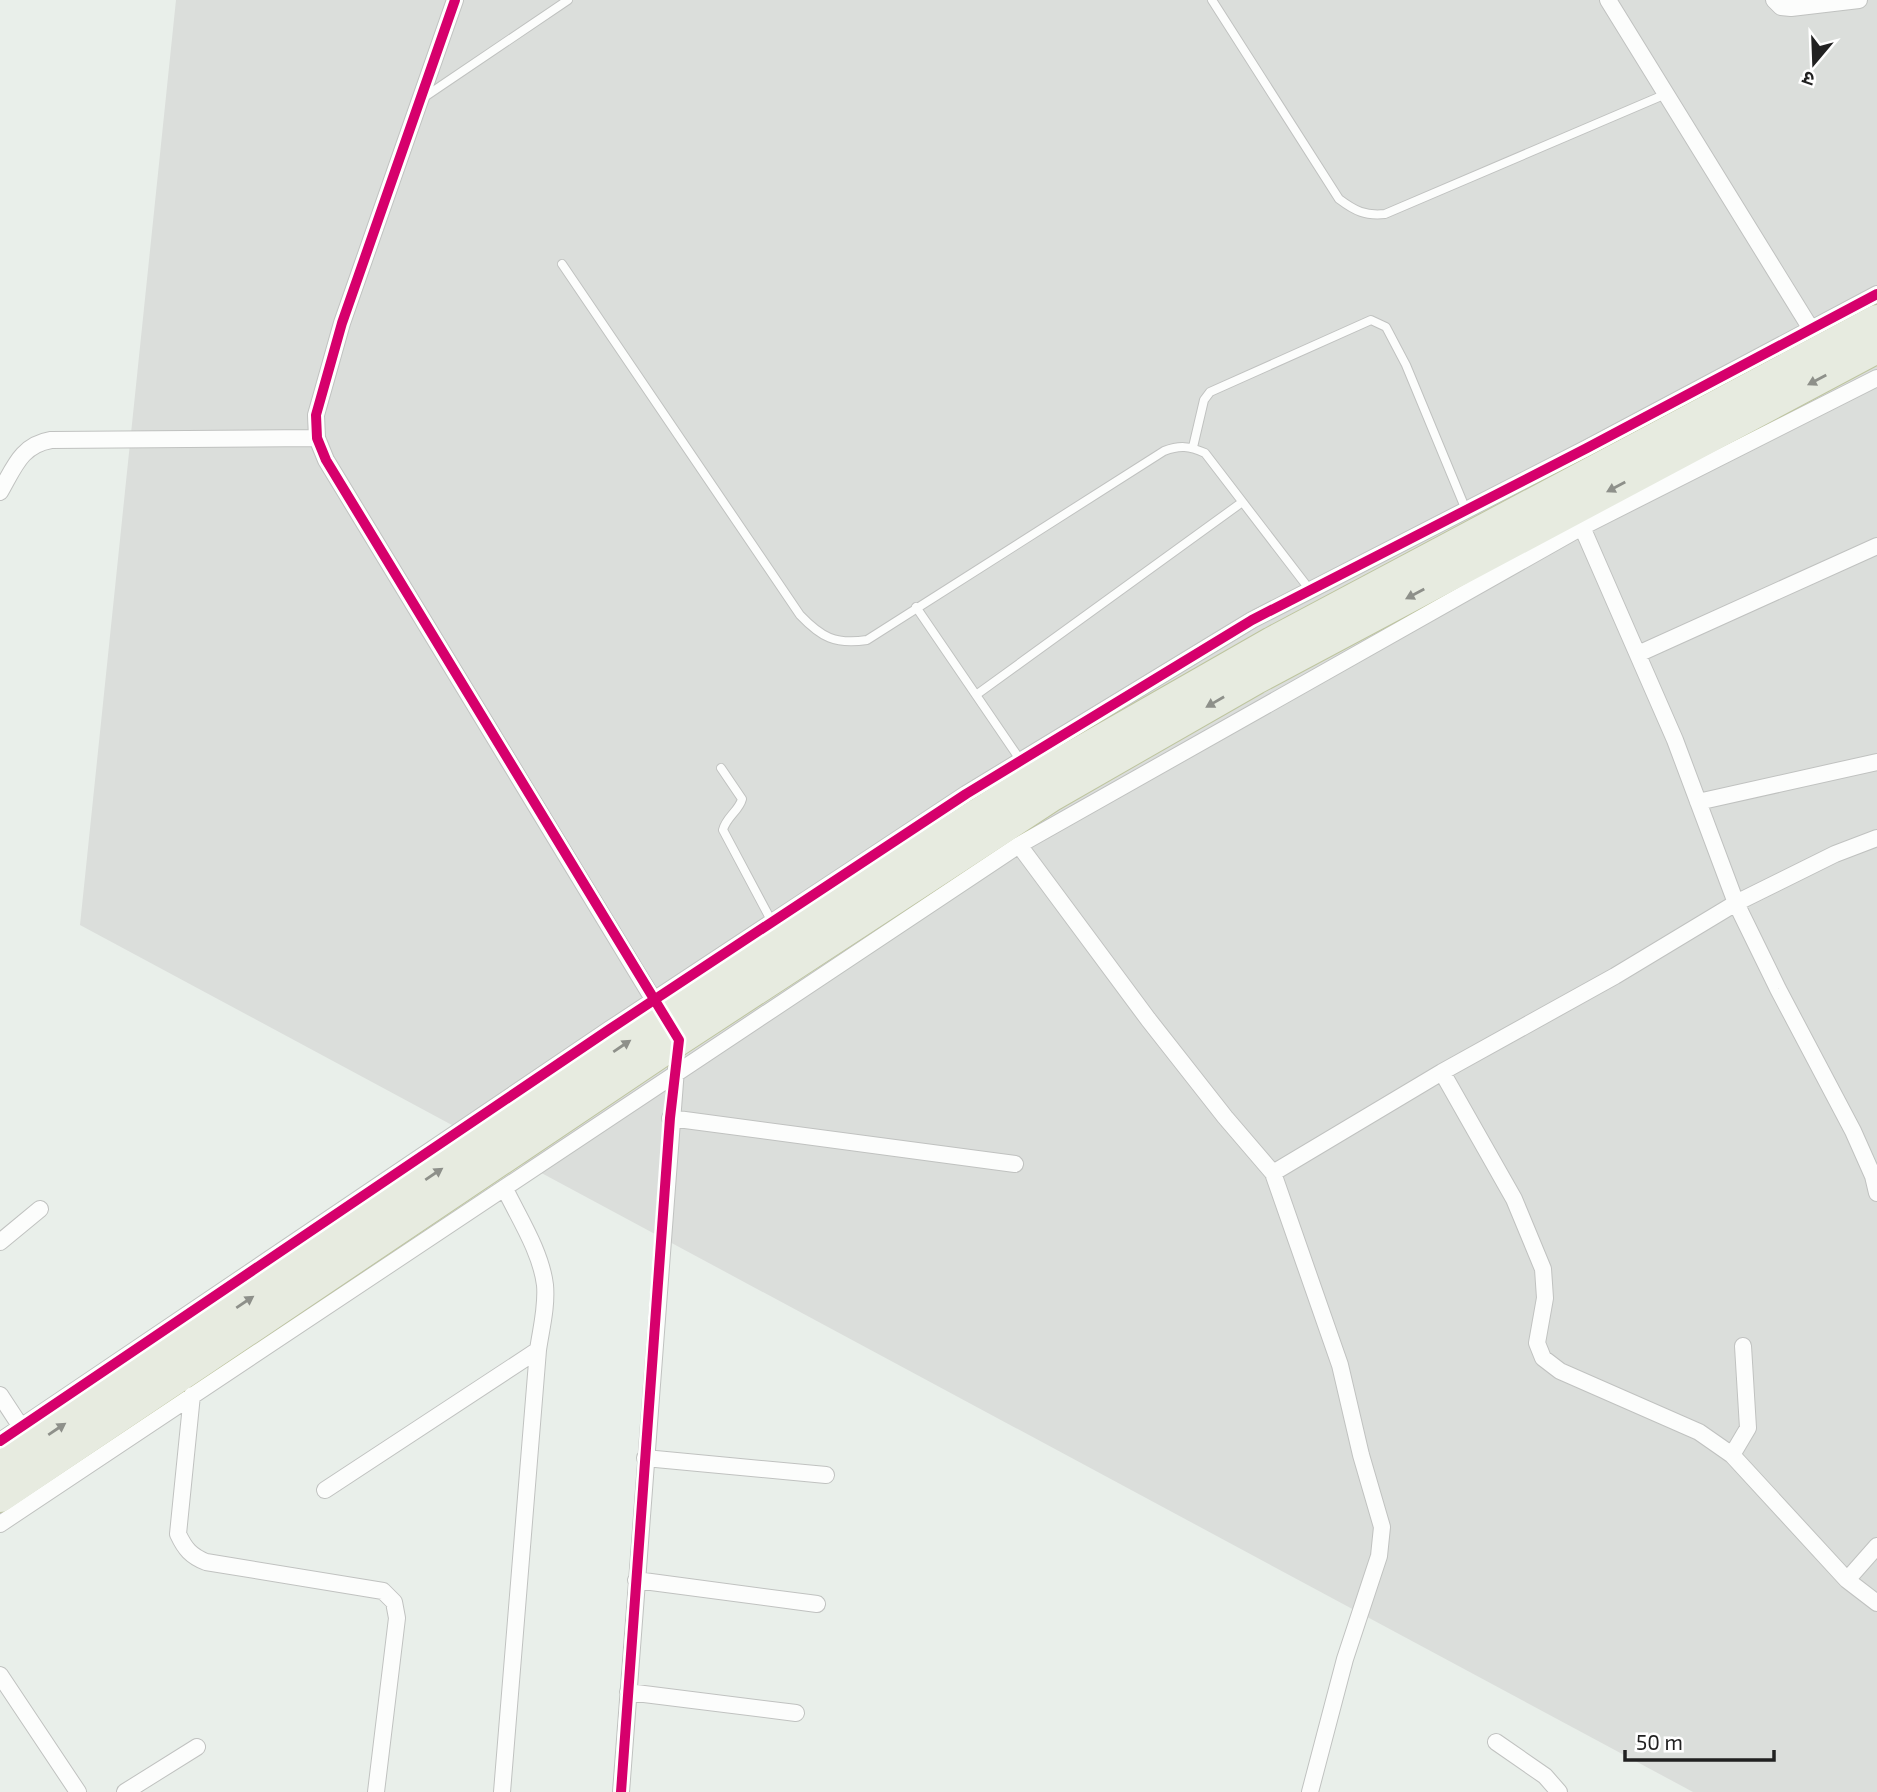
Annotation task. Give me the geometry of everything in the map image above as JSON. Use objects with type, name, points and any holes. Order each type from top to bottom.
[{"type":"highway","points":[[0,1467],[881,875],[1064,761],[1272,642],[1877,320]]},
{"type":"highway","points":[[0,1497],[666,1019],[1268,672],[1877,348]]},
{"type":"street","points":[[455,0],[342,324],[316,415],[317,438],[326,460],[666,1019],[675,1076],[621,1792]]},
{"type":"street","points":[[1608,0],[1811,329]]},
{"type":"street","points":[[1774,0],[1781,7],[1791,8],[1859,0]]},
{"type":"street","points":[[0,1441],[666,1019],[772,922],[966,794],[1252,620],[1877,294]]},
{"type":"street","points":[[0,1524],[1019,845],[1582,527],[1877,378]]},
{"type":"street","points":[[0,492],[27,449],[51,440],[317,438]]},
{"type":"street","points":[[1582,527],[1675,740],[1735,903],[1853,1131],[1873,1176],[1877,1193]]},
{"type":"street","points":[[1638,654],[1877,546]]},
{"type":"street","points":[[1698,803],[1877,762]]},
{"type":"street","points":[[1273,1173],[1442,1072],[1615,976],[1735,903],[1835,854],[1877,838]]},
{"type":"street","points":[[1019,845],[1148,1019],[1273,1173],[1340,1365],[1361,1455],[1382,1527],[1379,1556],[1345,1659],[1310,1792]]},
{"type":"street","points":[[1442,1072],[1514,1199],[1543,1269],[1545,1298],[1537,1343],[1543,1358],[1560,1371],[1699,1432],[1732,1455],[1847,1580],[1877,1603]]},
{"type":"street","points":[[670,1118],[1015,1164]]},
{"type":"street","points":[[502,1792],[538,1350],[545,1305],[544,1283],[538,1260],[505,1189]]},
{"type":"street","points":[[0,1242],[40,1209]]},
{"type":"street","points":[[1732,1455],[1748,1427],[1743,1346]]},
{"type":"street","points":[[325,1490],[538,1350]]},
{"type":"street","points":[[0,1395],[21,1427]]},
{"type":"street","points":[[192,1395],[178,1534],[192,1556],[206,1562],[383,1591],[394,1602],[397,1618],[376,1792]]},
{"type":"street","points":[[645,1458],[826,1475]]},
{"type":"street","points":[[1847,1580],[1877,1546]]},
{"type":"street","points":[[636,1580],[817,1604]]},
{"type":"street","points":[[0,1675],[78,1792]]},
{"type":"street","points":[[628,1692],[796,1713]]},
{"type":"street","points":[[1496,1742],[1545,1776],[1559,1792]]},
{"type":"street","points":[[125,1792],[197,1747]]},
{"type":"lane","points":[[420,99],[568,0]]},
{"type":"lane","points":[[1212,0],[1339,199],[1357,212],[1368,215],[1385,214],[1666,94]]},
{"type":"lane","points":[[562,264],[800,615],[816,632],[828,638],[851,642],[867,639],[1164,451],[1179,446],[1193,447],[1205,453],[1241,503],[1311,590]]},
{"type":"lane","points":[[1193,447],[1204,400],[1210,392],[1371,320],[1386,327],[1406,365],[1466,510]]},
{"type":"lane","points":[[976,695],[1241,503]]},
{"type":"lane","points":[[916,607],[1021,761]]},
{"type":"lane","points":[[721,768],[742,799],[741,805],[724,824],[723,830],[772,922]]},
{"type":"shaded area","points":[[176,0],[1877,0],[1877,1792],[1693,1792],[80,925]]},
{"type":"cycle path","points":[[455,0],[342,323],[316,415],[317,438],[326,460],[679,1040],[670,1118],[621,1792]]},
{"type":"cycle path","points":[[0,1441],[610,1029],[966,794],[1252,620],[1587,448],[1877,294]]}]
